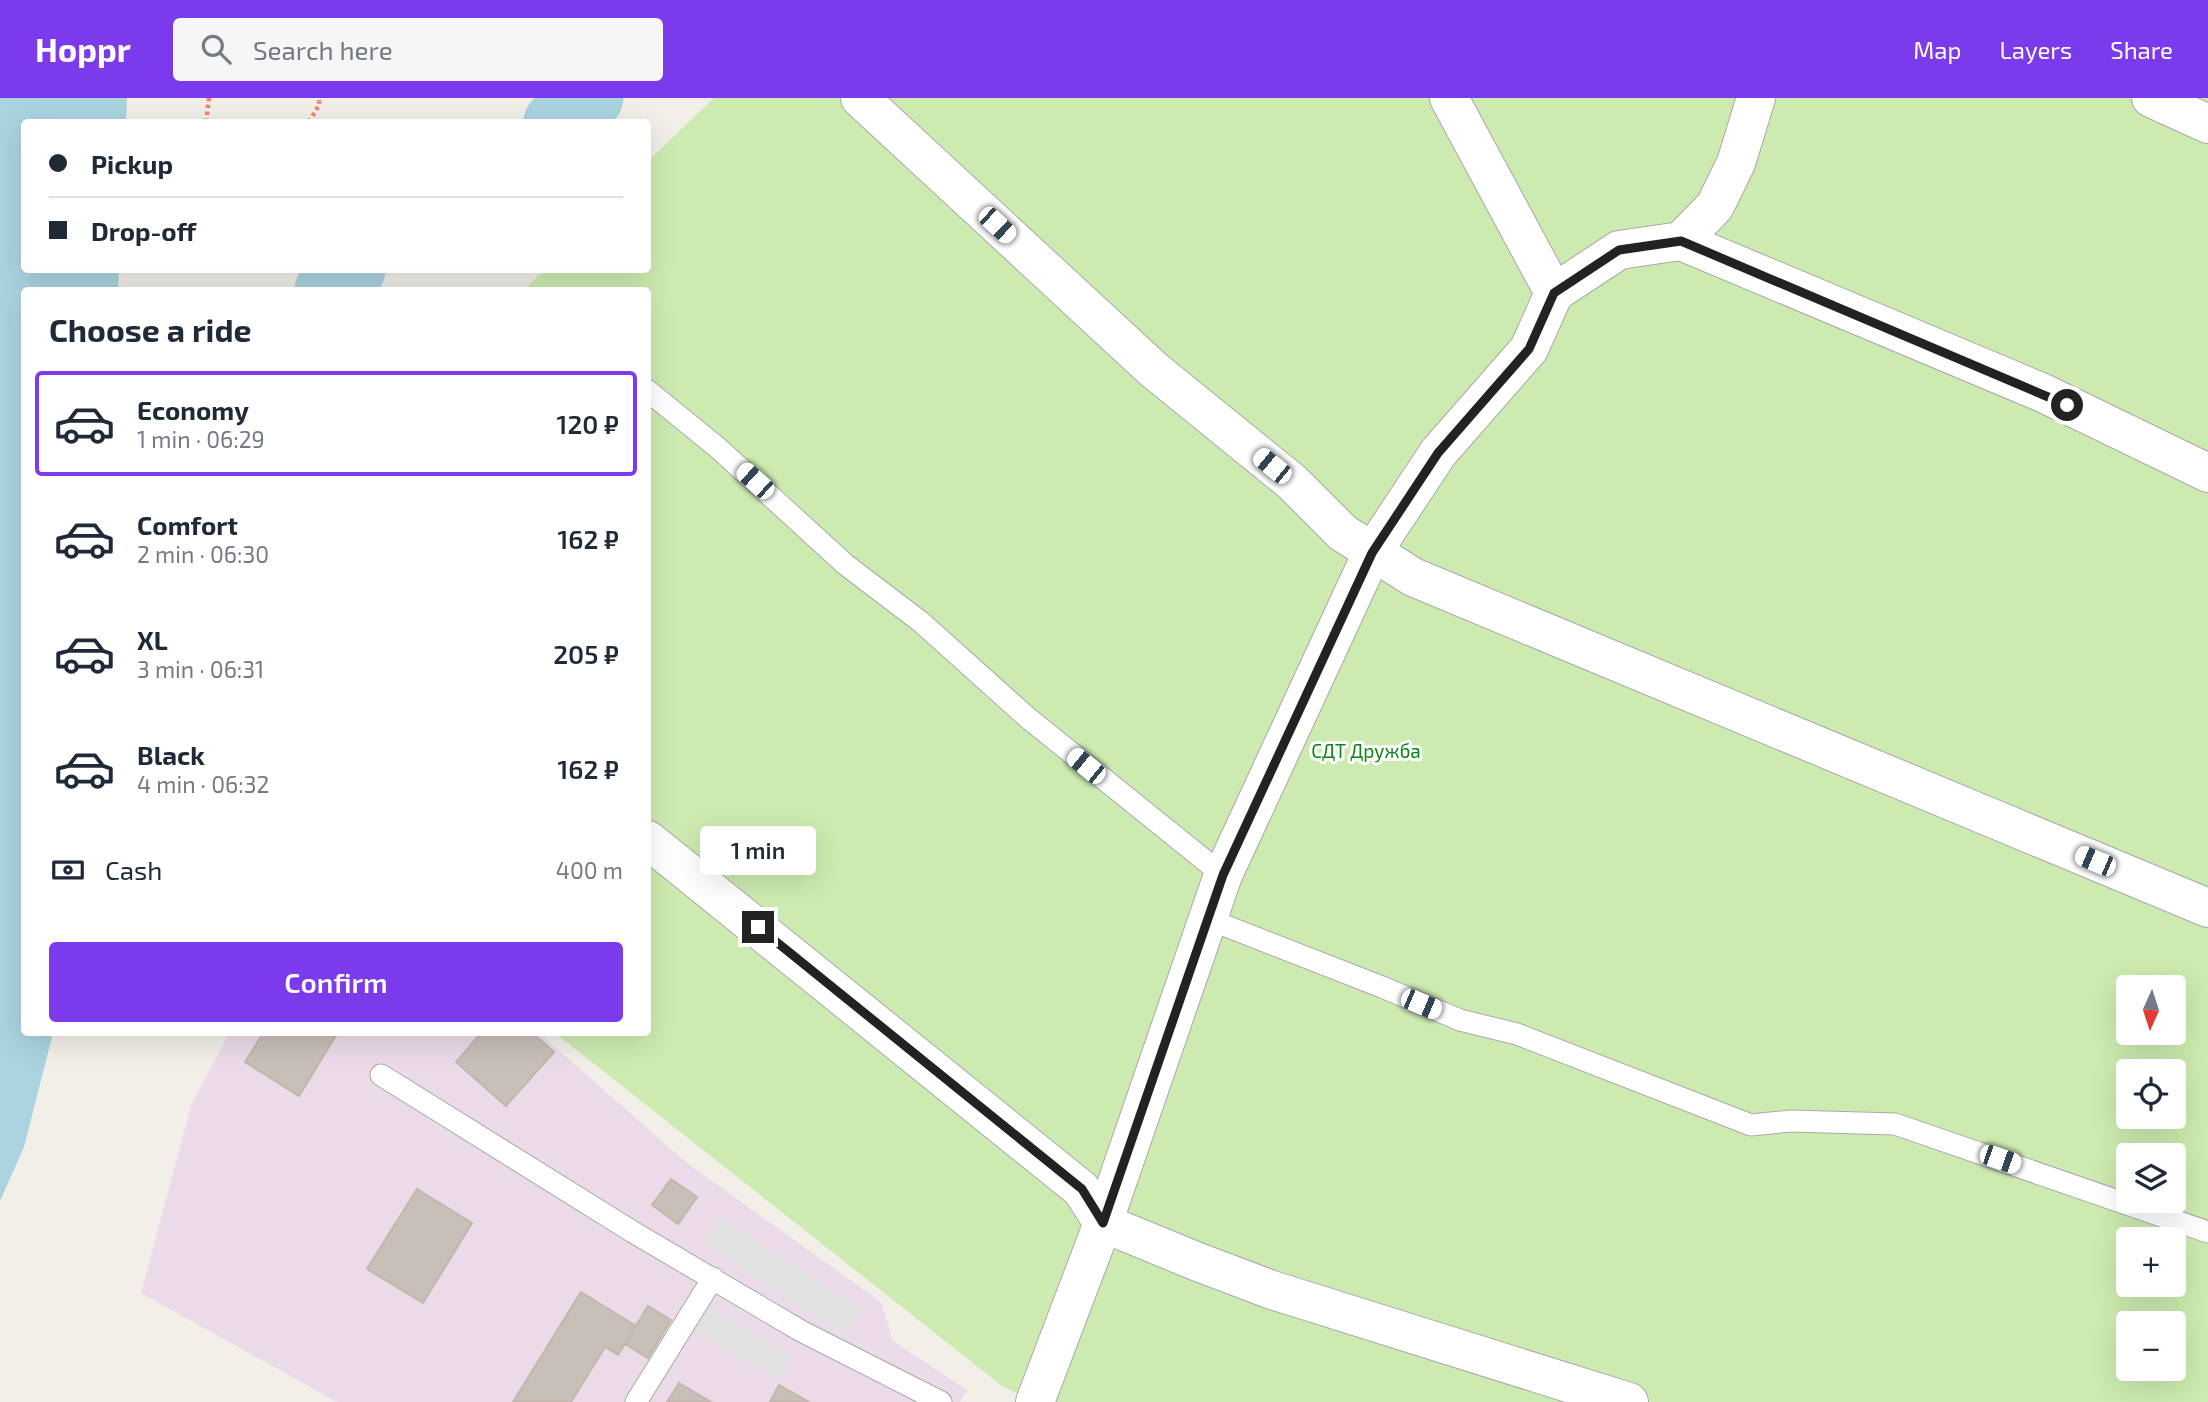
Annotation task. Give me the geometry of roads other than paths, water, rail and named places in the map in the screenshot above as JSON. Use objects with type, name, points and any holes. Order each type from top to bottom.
[{"type":"street","points":[[860,98],[1154,370],[1292,482],[1343,533],[1372,553],[1413,577],[2208,908]]},
{"type":"street","points":[[1449,98],[1554,293]]},
{"type":"street","points":[[1681,241],[1715,206],[1736,163],[1756,98]]},
{"type":"street","points":[[2151,98],[2208,124]]},
{"type":"street","points":[[1035,1402],[1103,1223],[1223,875],[1372,553],[1438,453],[1529,349],[1554,293],[1619,250],[1681,241],[2043,393],[2208,473]]},
{"type":"street","points":[[651,842],[1082,1189],[1103,1223],[1272,1290],[1629,1402]]},
{"type":"lane","points":[[651,393],[718,447],[846,565],[921,622],[1028,718],[1223,875]]},
{"type":"lane","points":[[1208,919],[1461,1020],[1517,1034],[1751,1125],[1791,1121],[1895,1124],[2208,1232]]},
{"type":"lane","points":[[381,1075],[633,1232],[801,1331],[941,1402]]},
{"type":"lane","points":[[636,1402],[713,1278]]},
{"type":"water","points":[[0,98],[127,98],[126,119],[21,119],[21,273],[119,273],[118,287],[21,287],[21,1036],[52,1036],[24,1147],[0,1201]]},
{"type":"waterway","points":[[560,119],[592,98]]},
{"type":"waterway","points":[[330,287],[350,273]]},
{"type":"park label","name":"СДТ Дружба","points":[[1366,750]]}]
